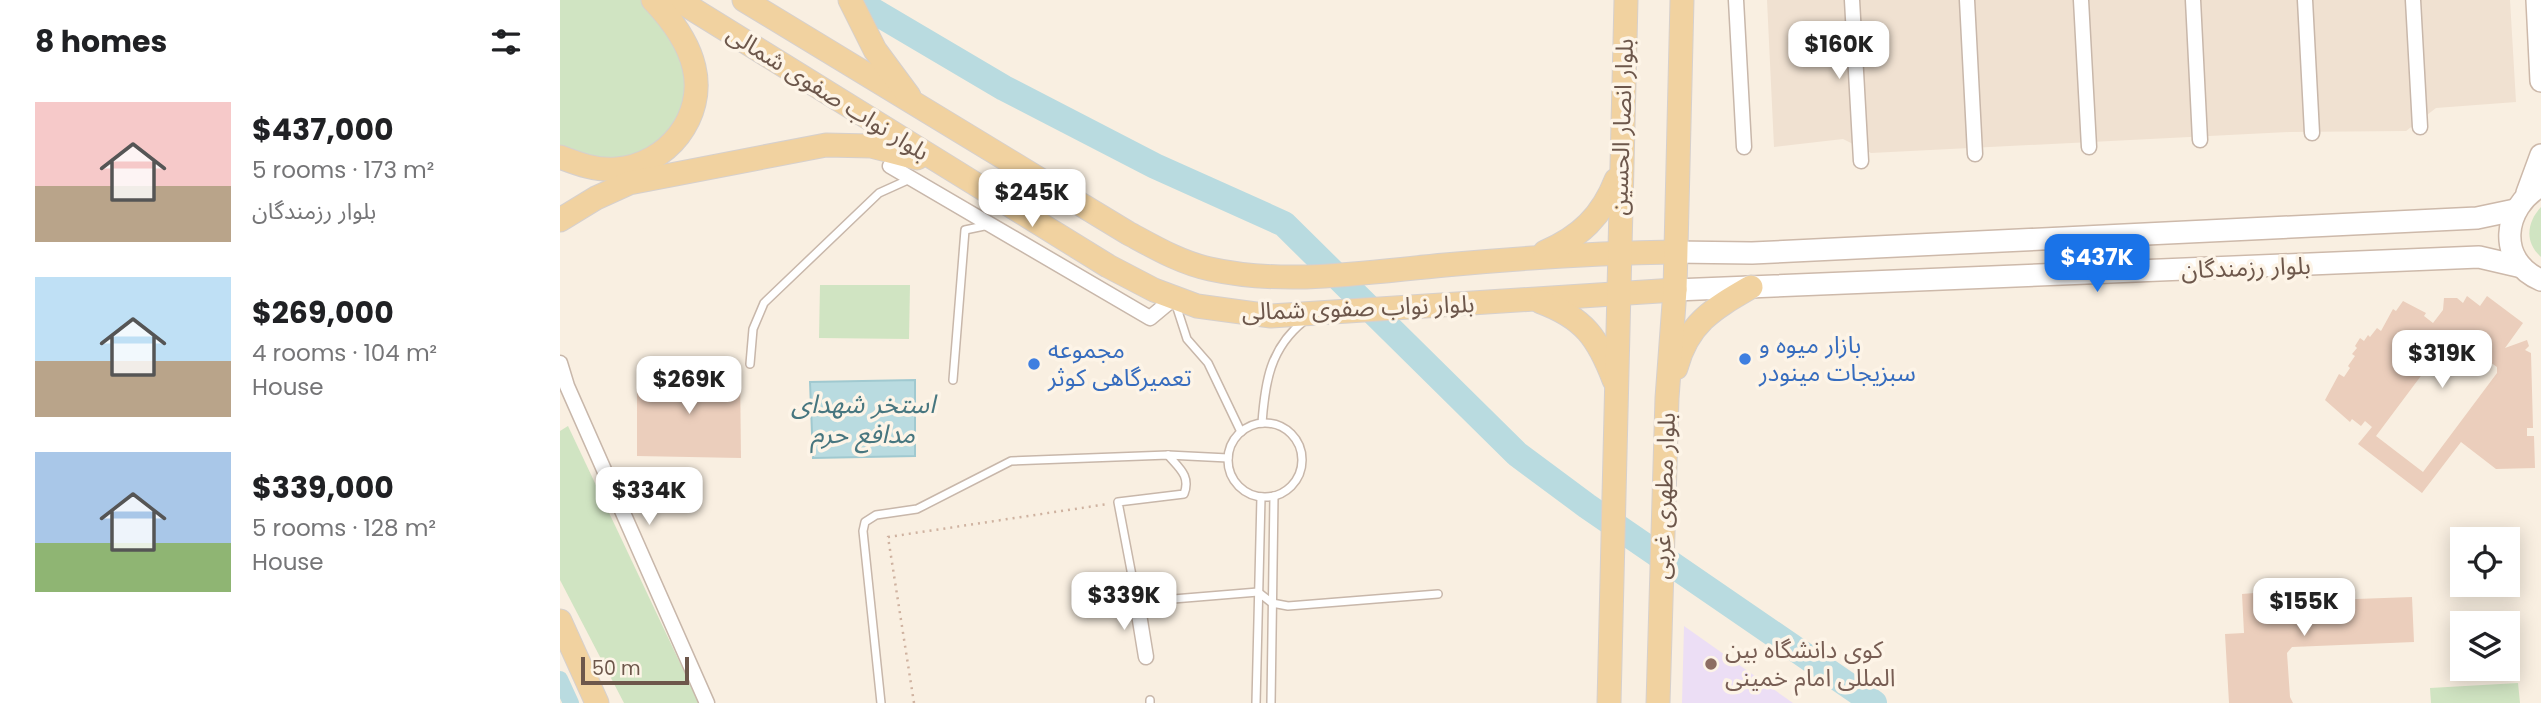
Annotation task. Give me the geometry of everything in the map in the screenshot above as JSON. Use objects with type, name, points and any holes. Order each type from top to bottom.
[{"type":"main road","points":[[560,157],[588,167],[617,169],[650,162],[672,145],[687,125],[697,91],[694,66],[677,27],[653,0]]},
{"type":"main road","name":"بلوار نواب صفوی شمالی","points":[[678,0],[1108,266],[1174,298],[1197,306],[1236,313],[1312,314],[1675,290]]},
{"type":"main road","name":"بلوار نواب صفوی شمالی","points":[[744,0],[1170,255],[1207,269],[1240,275],[1310,276],[1534,257],[1674,252]]},
{"type":"main road","points":[[850,0],[875,50],[918,106]]},
{"type":"main road","name":"بلوار انصار الحسین","points":[[1618,295],[1626,0]]},
{"type":"main road","points":[[1674,252],[1682,0]]},
{"type":"main road","points":[[2537,0],[2541,81]]},
{"type":"main road","points":[[560,220],[596,198],[629,183],[826,145],[871,146],[906,154],[962,177]]},
{"type":"main road","points":[[1534,257],[1571,241],[1607,202],[1622,153]]},
{"type":"main road","points":[[2535,280],[2512,249],[2509,229],[2528,196],[2541,155]]},
{"type":"main road","name":"بلوار رزمندگان","points":[[1674,252],[1752,253],[2477,218],[2528,196]]},
{"type":"main road","name":"بلوار مطهری غربی","points":[[1658,703],[1667,398],[1675,290],[1674,252]]},
{"type":"main road","name":"بلوار رزمندگان","points":[[1675,290],[2479,257],[2535,280]]},
{"type":"main road","points":[[1667,398],[1679,355],[1694,326],[1714,308],[1751,286]]},
{"type":"main road","name":"بلوار مطهری غربی","points":[[1609,703],[1618,295]]},
{"type":"main road","points":[[1535,299],[1578,320],[1596,339],[1617,389]]},
{"type":"main road","points":[[560,621],[592,693]]},
{"type":"street","points":[[1736,0],[1744,147]]},
{"type":"street","points":[[1852,0],[1861,161]]},
{"type":"street","points":[[1966,0],[1975,154]]},
{"type":"street","points":[[2081,0],[2089,147]]},
{"type":"street","points":[[2193,0],[2200,140]]},
{"type":"street","points":[[2305,0],[2312,133]]},
{"type":"street","points":[[2413,0],[2420,127]]},
{"type":"street","points":[[890,166],[1150,318],[1174,298]]},
{"type":"street","points":[[560,363],[566,386],[707,703]]},
{"type":"street","points":[[1137,602],[1146,657]]},
{"type":"lane","points":[[750,363],[752,328],[764,303],[879,193],[911,178]]},
{"type":"lane","points":[[953,380],[965,230],[990,225]]},
{"type":"lane","points":[[1174,298],[1187,339],[1208,363],[1241,432]]},
{"type":"lane","points":[[1262,423],[1266,377],[1274,356],[1291,332],[1312,314]]},
{"type":"lane","points":[[1262,423],[1273,424],[1293,436],[1301,458],[1294,482],[1274,496],[1261,497],[1238,486],[1231,475],[1228,458],[1233,441],[1241,432],[1262,423]]},
{"type":"lane","points":[[881,703],[863,531],[865,522],[876,515],[917,509],[1011,461],[1168,455],[1228,458]]},
{"type":"lane","points":[[1168,455],[1186,475],[1188,485],[1184,494],[1118,502],[1137,602],[1258,592],[1272,603],[1288,606],[1438,594]]},
{"type":"lane","points":[[1271,703],[1274,496]]},
{"type":"lane","points":[[1256,703],[1261,497]]},
{"type":"lane","points":[[592,693],[607,703]]},
{"type":"path","points":[[914,703],[888,537],[1118,502]]},
{"type":"shaded area","points":[[1767,0],[2510,0],[2516,102],[2436,108],[2406,131],[2289,132],[1871,153],[1843,139],[1774,147]]},
{"type":"shaded area","name":"کوی دانشگاه بین المللی امام خمینی","points":[[1684,626],[1793,703],[1682,703]]},
{"type":"green space","points":[[560,0],[641,0],[667,27],[694,90],[669,142],[616,166],[560,153]]},
{"type":"green space","points":[[2541,207],[2541,257],[2532,245],[2529,232],[2530,225]]},
{"type":"green space","points":[[820,285],[910,285],[909,339],[819,338]]},
{"type":"green space","points":[[568,426],[699,703],[624,703],[560,580],[560,431]]},
{"type":"green space","points":[[2518,683],[2520,703],[2431,703],[2430,688]]},
{"type":"water","name":"استخر شهدای مدافع حرم","points":[[915,380],[915,456],[813,458],[810,382]]},
{"type":"building","points":[[2467,296],[2480,306],[2487,296],[2523,323],[2505,348],[2527,340],[2529,346],[2525,350],[2531,353],[2533,428],[2527,428],[2527,436],[2534,436],[2535,468],[2496,469],[2461,442],[2422,493],[2358,444],[2372,427],[2365,421],[2361,426],[2352,419],[2350,422],[2325,400],[2339,374],[2344,377],[2350,368],[2348,366],[2355,356],[2352,354],[2360,338],[2364,341],[2377,328],[2381,331],[2393,309],[2396,311],[2403,301],[2426,313],[2424,316],[2433,323],[2443,310],[2444,298],[2457,298],[2463,303]],"holes":[[[2450,337],[2454,337],[2497,367],[2497,373],[2423,472],[2376,436]]]},
{"type":"building","points":[[740,373],[741,458],[637,456],[637,377]]},
{"type":"building","points":[[2267,592],[2270,602],[2412,597],[2414,642],[2292,647],[2287,653],[2290,697],[2293,703],[2229,703],[2225,634],[2244,633],[2242,594]]},
{"type":"waterway","points":[[855,0],[1004,88],[1155,166],[1284,224],[1517,454],[1587,506],[1874,703]]},
{"type":"waterway","points":[[560,679],[571,703]]},
{"type":"place","name":"بازار میوه و سبزیجات مینودر","points":[[1745,359]]},
{"type":"place","name":"مجموعه تعمیرگاهی کوثر","points":[[1034,364]]},
{"type":"place","name":"کوی دانشگاه بین المللی امام خمینی","points":[[1711,664]]}]
